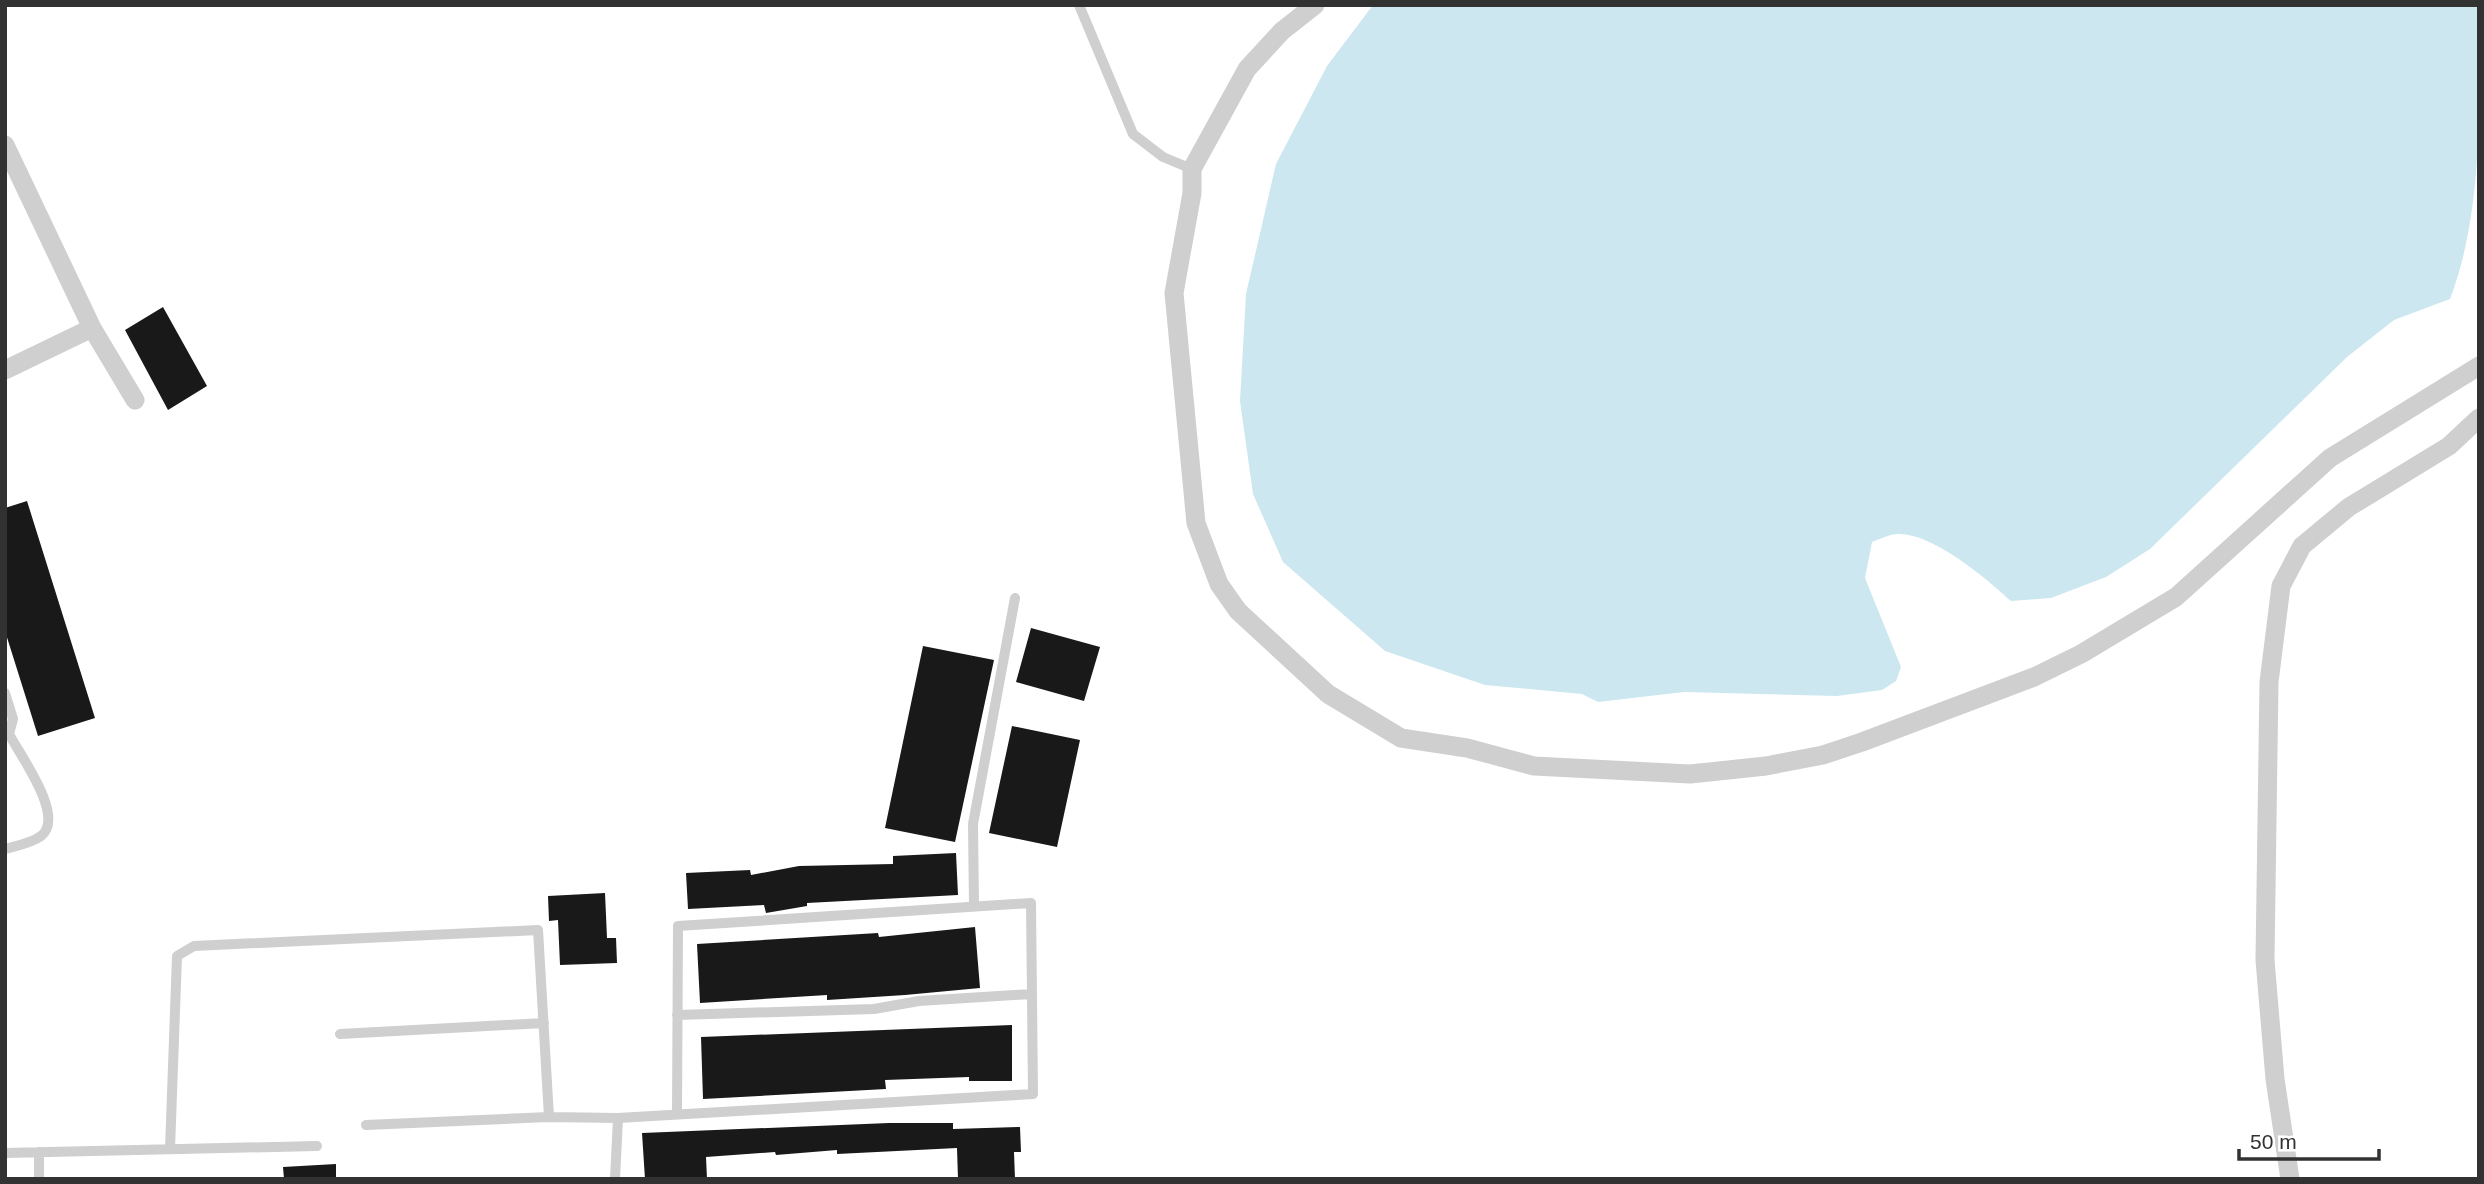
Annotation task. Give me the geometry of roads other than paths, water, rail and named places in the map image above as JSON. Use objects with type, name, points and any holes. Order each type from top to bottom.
[{"type":"street","points":[[1315,5],[1283,31],[1247,69],[1192,169],[1192,193],[1175,274],[1174,293],[1196,523],[1219,584],[1238,611],[1328,694],[1350,710],[1401,738],[1467,748],[1534,765],[1690,774],[1766,766],[1836,751],[2034,677],[2081,654],[2176,597],[2330,458],[2479,366]]},
{"type":"street","points":[[5,145],[14,184],[92,328],[135,400]]},
{"type":"street","points":[[5,370],[92,328]]},
{"type":"street","points":[[2290,1179],[2275,1079],[2265,960],[2269,682],[2281,586],[2302,546],[2349,508],[2449,446],[2479,418]]},
{"type":"lane","points":[[1079,5],[1133,134],[1163,157],[1192,169]]},
{"type":"lane","points":[[975,907],[973,824],[1015,598]]},
{"type":"lane","points":[[5,693],[13,719],[7,734],[46,802],[51,819],[48,830],[40,838],[5,849]]},
{"type":"lane","points":[[366,1125],[549,1116],[618,1118],[1032,1094],[1031,903],[678,926],[677,1114]]},
{"type":"lane","points":[[170,1149],[177,956],[194,946],[538,930],[549,1116]]},
{"type":"lane","points":[[677,1015],[874,1009],[919,1002],[1031,994]]},
{"type":"lane","points":[[340,1034],[544,1023]]},
{"type":"lane","points":[[615,1179],[618,1118]]},
{"type":"lane","points":[[5,1153],[317,1146]]},
{"type":"lane","points":[[39,1152],[39,1179]]},
{"type":"water","points":[[1373,5],[2479,5],[2479,117],[2469,229],[2450,299],[2394,320],[2347,357],[2150,549],[2106,577],[2051,598],[2011,601],[1959,559],[1927,541],[1898,534],[1872,542],[1865,578],[1901,667],[1896,681],[1882,690],[1837,696],[1684,692],[1598,702],[1582,694],[1485,685],[1385,651],[1283,562],[1253,494],[1240,401],[1246,294],[1276,164],[1327,66]]}]
